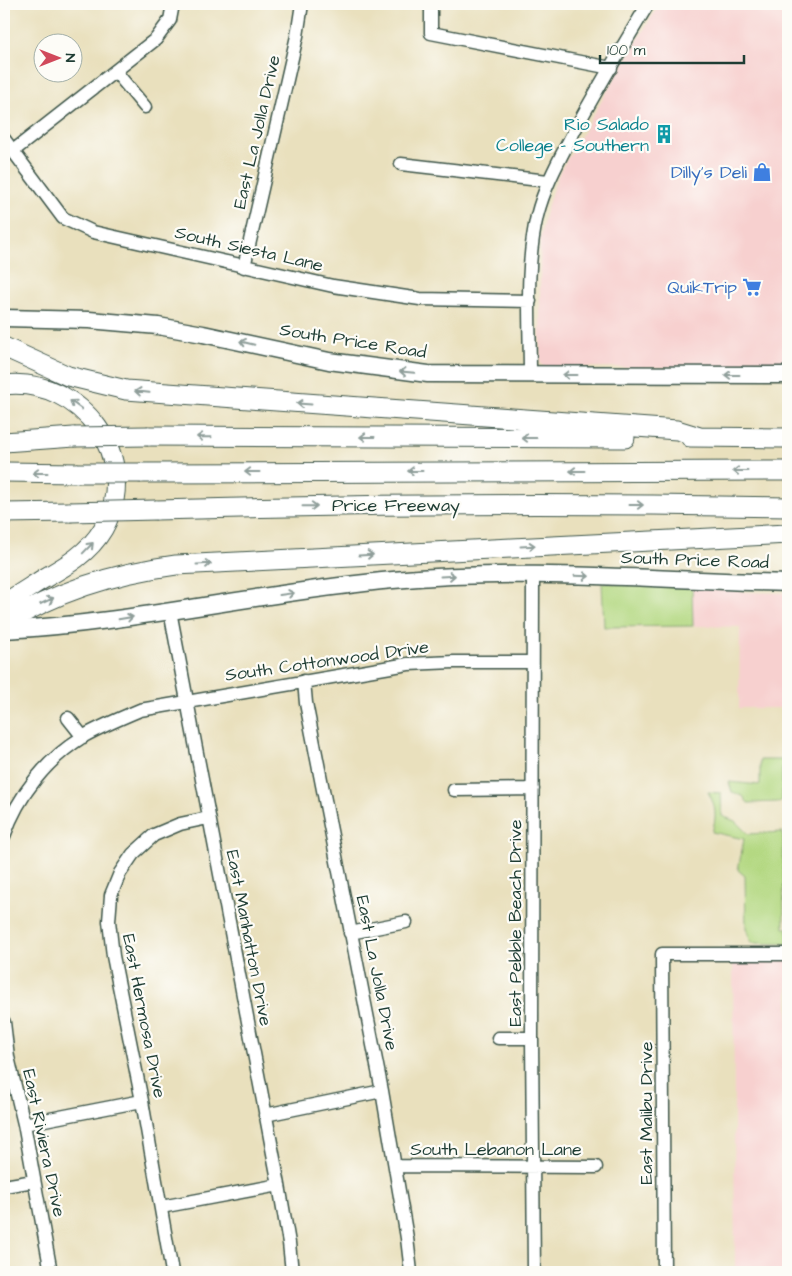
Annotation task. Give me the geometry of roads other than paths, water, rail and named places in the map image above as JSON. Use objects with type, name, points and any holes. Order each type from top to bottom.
[{"type":"highway","points":[[4,347],[68,376],[126,390],[677,430],[700,437]]},
{"type":"highway","points":[[4,385],[28,384],[46,388],[79,407],[99,428],[107,444],[115,478],[110,514],[94,542],[75,560],[4,603]]},
{"type":"highway","points":[[4,442],[74,437],[148,436],[788,438]]},
{"type":"highway","name":"Price Freeway","points":[[4,472],[788,471]]},
{"type":"highway","name":"Price Freeway","points":[[4,513],[409,504],[788,507]]},
{"type":"highway","points":[[4,624],[47,600],[99,581],[122,574],[176,565],[788,534]]},
{"type":"main road","name":"South Price Road","points":[[4,318],[110,321],[178,329],[329,361],[406,372],[530,375],[788,375]]},
{"type":"main road","name":"South Price Road","points":[[4,630],[78,624],[391,580],[464,575],[533,574],[788,583]]},
{"type":"street","points":[[13,151],[156,39],[170,20],[173,4]]},
{"type":"street","name":"East La Jolla Drive","points":[[244,267],[297,36],[302,4]]},
{"type":"street","points":[[431,4],[431,34],[611,68]]},
{"type":"street","points":[[530,375],[531,258],[537,216],[548,181],[584,114],[648,4]]},
{"type":"street","points":[[115,71],[145,107]]},
{"type":"street","name":"South Siesta Lane","points":[[4,139],[63,218],[93,232],[333,286],[420,299],[530,301]]},
{"type":"street","points":[[402,164],[548,181]]},
{"type":"street","name":"East Pebble Beach Drive","points":[[533,574],[532,1038],[534,1272]]},
{"type":"street","name":"East Manhatton Drive","points":[[170,611],[289,1243],[292,1272]]},
{"type":"street","name":"South Cottonwood Drive","points":[[186,700],[408,664],[532,662]]},
{"type":"street","name":"East La Jolla Drive","points":[[304,681],[306,703],[396,1166],[411,1272]]},
{"type":"street","points":[[5,828],[37,776],[83,737],[140,710],[186,700]]},
{"type":"street","points":[[68,718],[83,737]]},
{"type":"street","points":[[454,790],[534,789]]},
{"type":"street","name":"East Hermosa Drive","points":[[172,1272],[114,956],[109,921],[111,895],[120,873],[133,854],[154,835],[180,824],[208,818]]},
{"type":"street","points":[[350,933],[406,922]]},
{"type":"street","name":"East Malibu Drive","points":[[664,1272],[662,954],[788,954]]},
{"type":"street","name":"East Riviera Drive","points":[[4,1022],[6,1058],[24,1124],[51,1272]]},
{"type":"street","points":[[498,1038],[532,1038]]},
{"type":"street","points":[[265,1114],[382,1091]]},
{"type":"street","points":[[24,1124],[142,1101]]},
{"type":"street","name":"South Lebanon Lane","points":[[396,1166],[596,1167]]},
{"type":"street","points":[[4,1186],[34,1181]]},
{"type":"street","points":[[161,1207],[278,1186]]},
{"type":"place","name":"Rio Salado College - Southern","points":[[664,134]]},
{"type":"place","name":"Dilly's Deli","points":[[762,172]]},
{"type":"place","name":"QuikTrip","points":[[752,287]]}]
